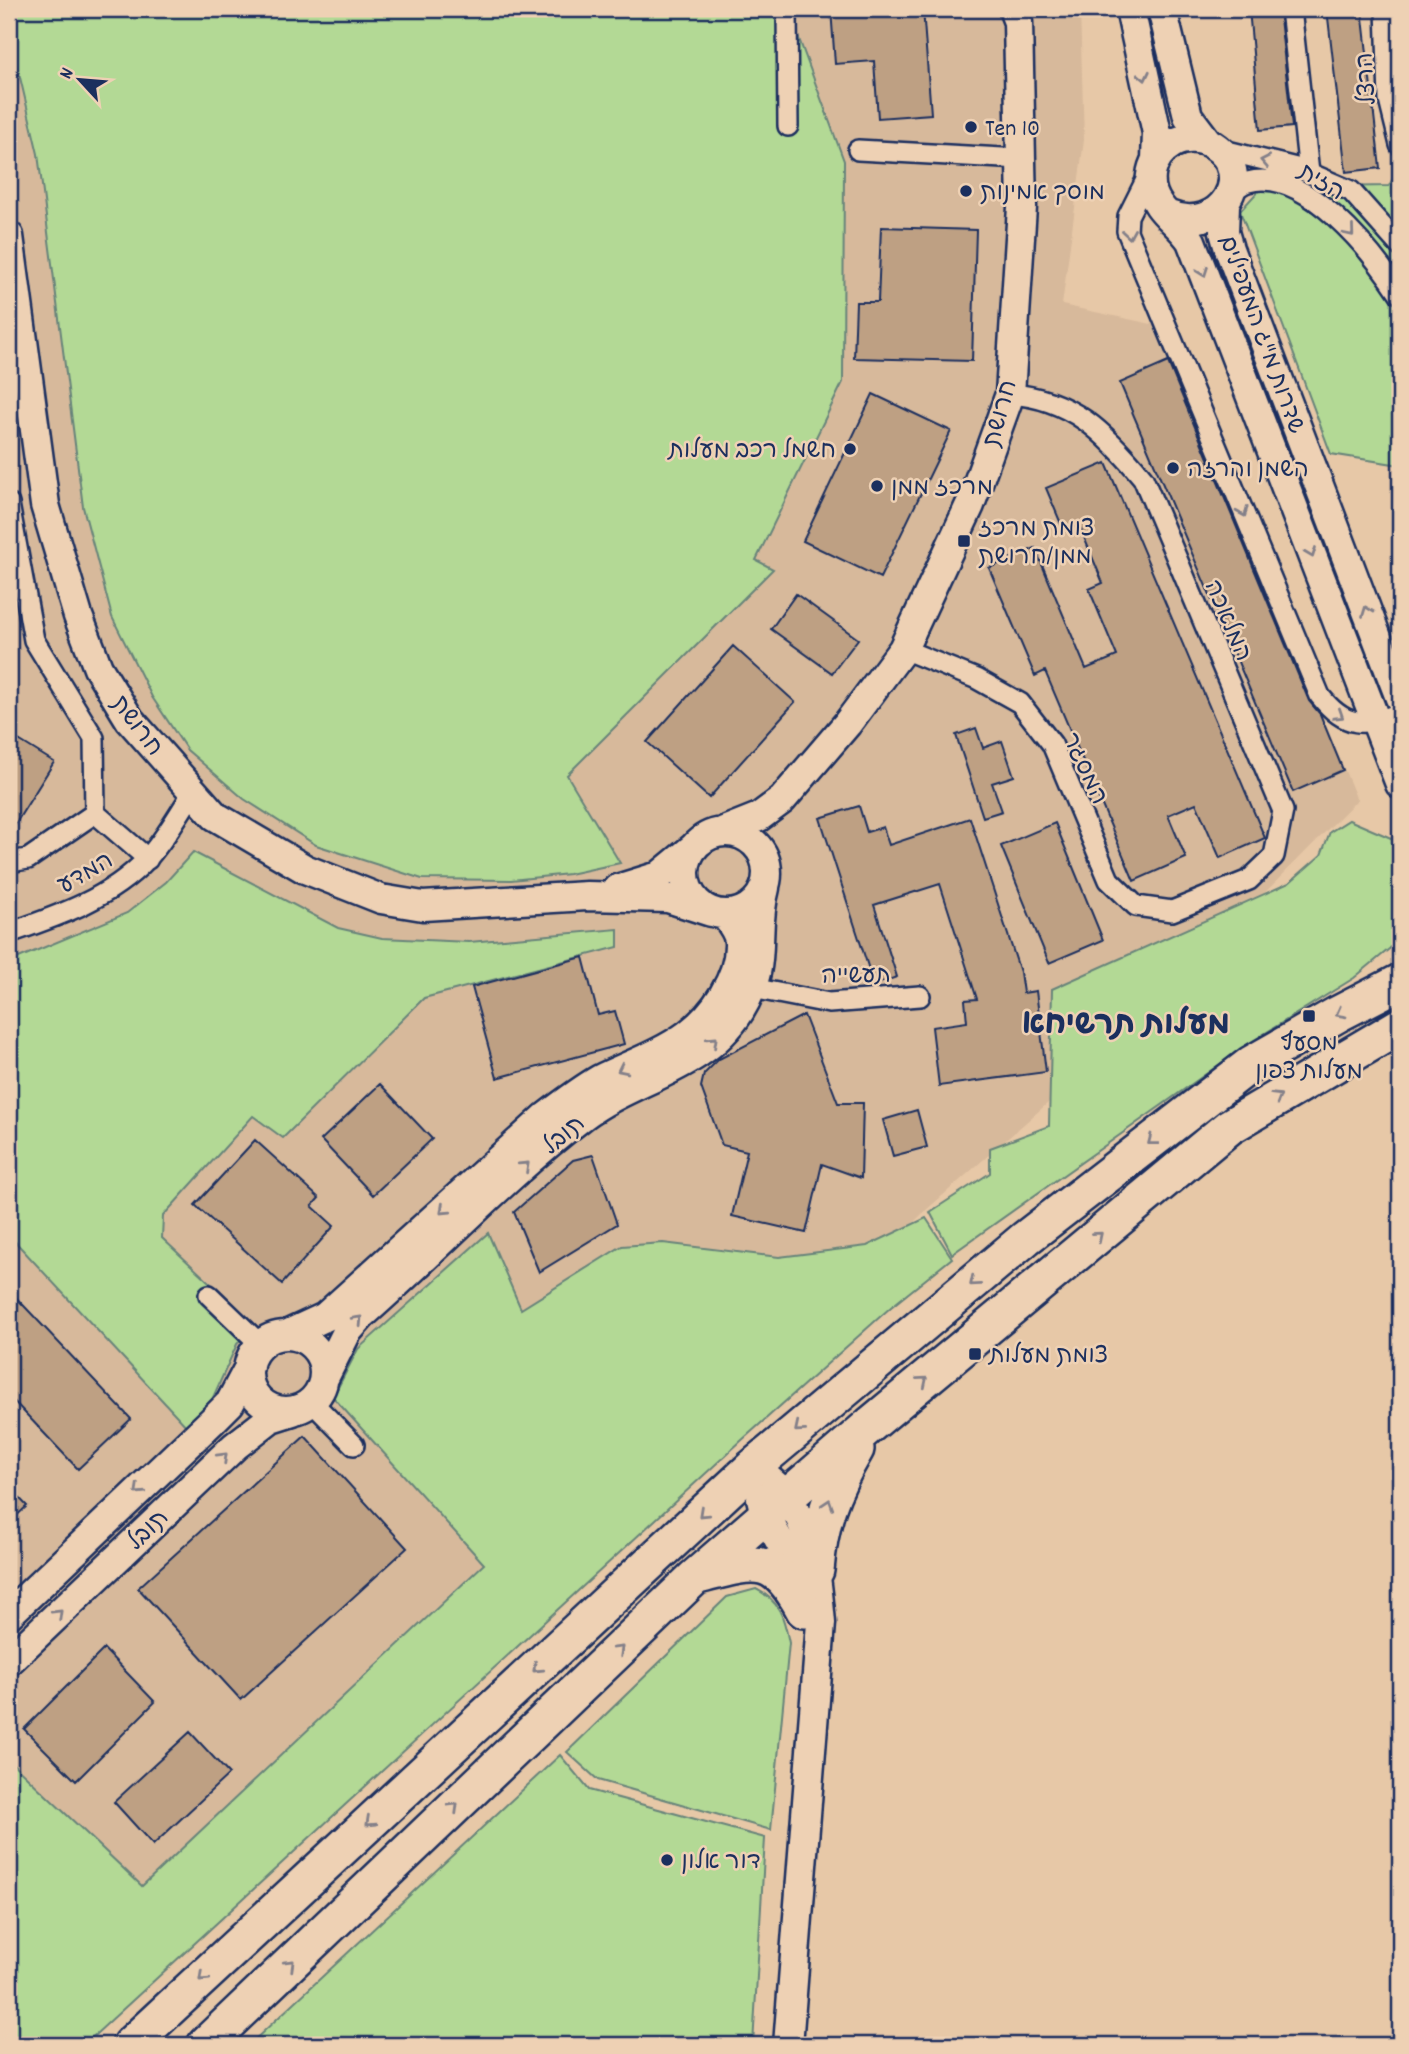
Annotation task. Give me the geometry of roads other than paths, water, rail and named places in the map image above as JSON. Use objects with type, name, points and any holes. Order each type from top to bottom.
[{"type":"highway","points":[[130,2045],[754,1467],[1026,1238],[1251,1065],[1338,1014],[1400,982]]},
{"type":"highway","points":[[205,2045],[695,1577],[870,1425],[1229,1127],[1400,1026]]},
{"type":"highway","points":[[816,1570],[819,1530],[832,1490],[870,1425]]},
{"type":"highway","points":[[695,1577],[746,1563],[762,1563],[778,1572],[804,1610]]},
{"type":"street","points":[[787,9],[788,126]]},
{"type":"street","name":"חרושת","points":[[724,831],[759,817],[782,800],[847,724],[903,649],[970,505],[1010,394],[1022,207],[1018,22],[1013,9]]},
{"type":"street","points":[[1130,9],[1157,133],[1150,186],[1158,205],[1169,215],[1182,220],[1202,220],[1215,214],[1227,198],[1232,172],[1188,116],[1162,9]]},
{"type":"street","points":[[1291,9],[1309,173]]},
{"type":"street","name":"הרצל","points":[[1386,9],[1389,100],[1400,145]]},
{"type":"street","points":[[1213,145],[1194,138],[1177,141],[1153,165],[1128,216],[1126,231],[1320,696],[1339,718],[1388,718]]},
{"type":"street","name":"הזית","points":[[1213,145],[1309,173],[1351,191],[1400,246]]},
{"type":"street","points":[[858,150],[1021,159]]},
{"type":"street","name":"הזית","points":[[1227,198],[1246,182],[1263,180],[1283,184],[1331,209],[1400,294]]},
{"type":"street","name":"שדרות מ\"ג המעפילים","points":[[1227,198],[1224,232],[1228,249],[1400,698]]},
{"type":"street","name":"שדרות מ\"ג המעפילים","points":[[1169,215],[1183,228],[1195,250],[1388,718],[1400,784]]},
{"type":"street","name":"חרושת","points":[[9,236],[45,505],[78,616],[98,668],[130,720],[192,794],[215,816],[262,847],[345,887],[381,899],[423,906],[587,896],[668,898],[718,913]]},
{"type":"street","name":"המלאכה","points":[[1010,394],[1040,396],[1074,413],[1112,441],[1143,478],[1283,811],[1274,856],[1249,880],[1202,899]]},
{"type":"street","points":[[9,504],[34,640],[93,737],[95,813],[148,859]]},
{"type":"street","name":"המסגר","points":[[903,649],[977,679],[1020,703],[1052,744],[1109,880],[1136,906],[1172,911],[1202,899]]},
{"type":"street","name":"המדע","points":[[9,933],[58,916],[118,886],[148,859],[192,794]]},
{"type":"street","name":"חרושת","points":[[766,875],[766,840],[782,800]]},
{"type":"street","points":[[9,862],[28,859],[95,813]]},
{"type":"street","points":[[724,831],[735,832],[755,843],[766,875],[749,908],[718,913],[692,896],[686,884],[687,859],[701,840],[724,831]]},
{"type":"street","name":"חרושת","points":[[587,896],[659,876],[693,848]]},
{"type":"street","name":"תובל","points":[[9,1661],[235,1446],[271,1418],[309,1397],[347,1332],[362,1315],[561,1133],[598,1106],[701,1053],[739,1012],[752,988],[759,968],[761,905],[766,875]]},
{"type":"street","name":"תובל","points":[[9,1614],[230,1403],[265,1349],[325,1317],[565,1102],[600,1080],[688,1035],[720,1000],[736,963],[739,942],[718,913]]},
{"type":"street","name":"תעשייה","points":[[752,988],[830,1003],[920,996]]},
{"type":"street","points":[[209,1295],[265,1349]]},
{"type":"street","points":[[299,1337],[318,1353],[309,1397],[281,1411],[259,1400],[249,1379],[265,1349],[299,1337]]},
{"type":"street","points":[[309,1397],[354,1445]]},
{"type":"street","points":[[754,1467],[776,1506],[804,1610],[816,1692]]},
{"type":"street","points":[[776,1506],[806,1532],[816,1570],[821,1623],[788,2045]]},
{"type":"place","name":"Ten 10","points":[[971,127]]},
{"type":"place","name":"מוסך אמינות","points":[[966,191]]},
{"type":"place","name":"חשמל רכב מעלות","points":[[850,449]]},
{"type":"place","name":"השמן והרזה","points":[[1173,468]]},
{"type":"place","name":"מרכז ממן","points":[[877,486]]},
{"type":"place","name":"צומת מרכז ממן/חרושת","points":[[964,541]]},
{"type":"place","name":"מסעף מעלות צפון","points":[[1309,1016]]},
{"type":"place","name":"צומת מעלות","points":[[975,1354]]},
{"type":"place","name":"דור אלון","points":[[667,1860]]},
{"type":"district","name":"מעלות תרשיחא","points":[[1126,1022]]}]
